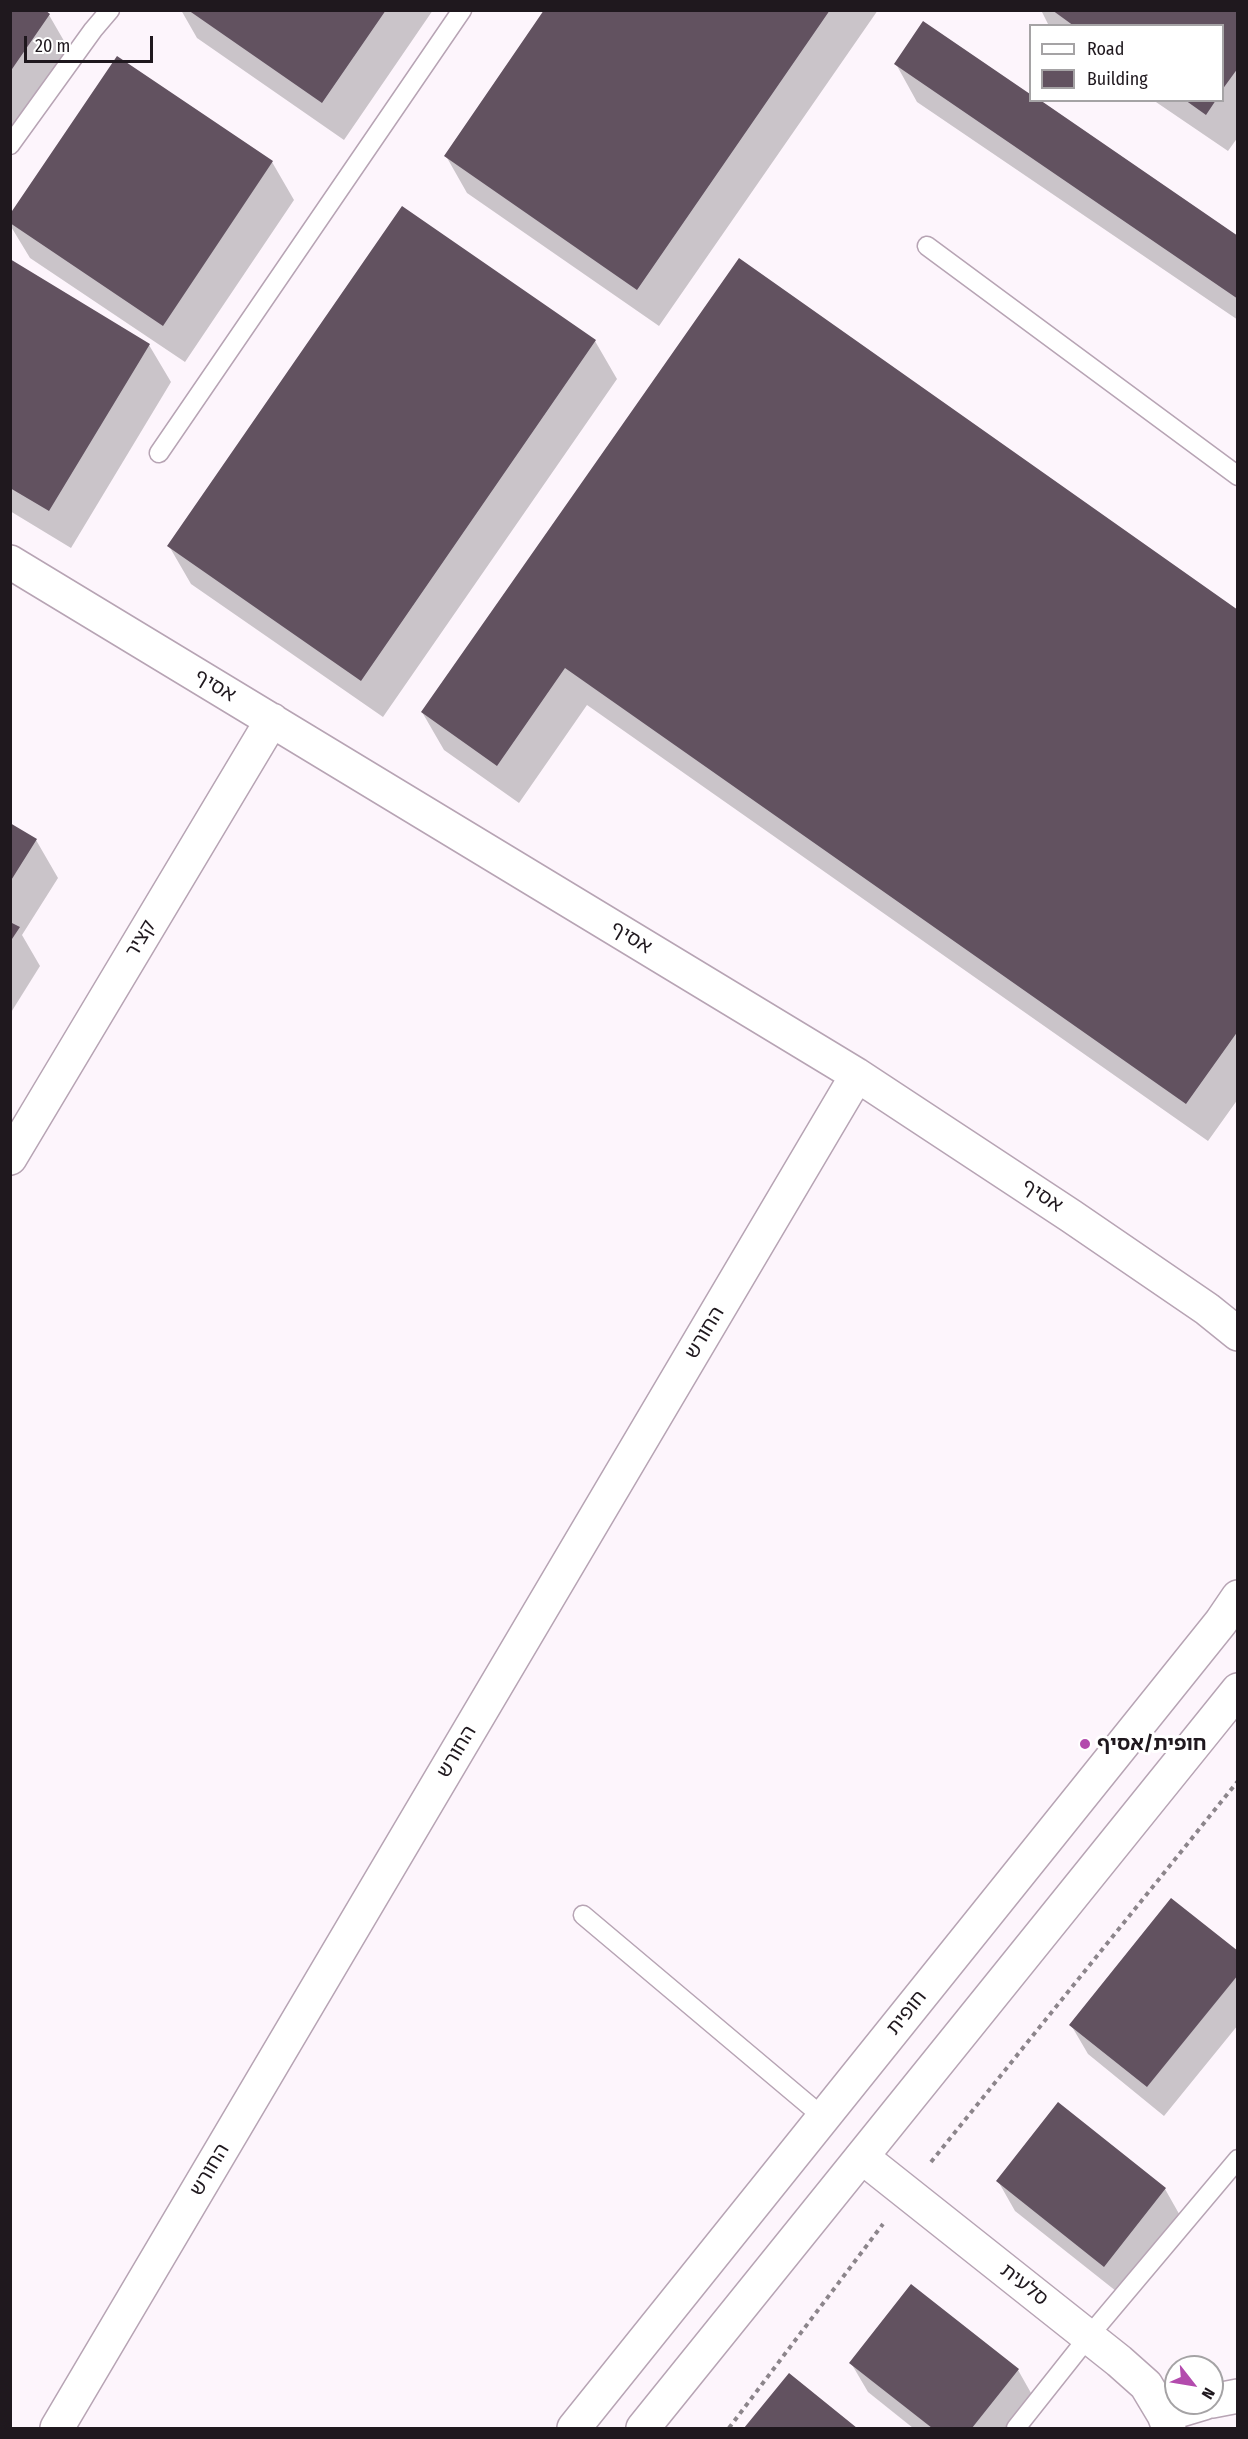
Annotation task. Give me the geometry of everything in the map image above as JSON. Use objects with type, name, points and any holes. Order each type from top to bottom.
[{"type":"street","name":"אסיף","points":[[10,562],[857,1075],[1071,1216],[1207,1309],[1238,1334]]},
{"type":"street","name":"קציר","points":[[10,1158],[272,720]]},
{"type":"street","name":"החורש","points":[[57,2428],[857,1075]]},
{"type":"street","name":"חופית","points":[[574,2428],[1221,1622],[1238,1596]]},
{"type":"street","points":[[643,2428],[1238,1690]]},
{"type":"street","name":"סלעית","points":[[862,2157],[1089,2336],[1146,2385],[1166,2422]]},
{"type":"street","points":[[1166,2422],[1180,2415]]},
{"type":"lane","points":[[10,145],[93,30],[111,10]]},
{"type":"lane","points":[[159,453],[462,10]]},
{"type":"lane","points":[[927,246],[1238,476]]},
{"type":"lane","points":[[583,1915],[824,2117]]},
{"type":"lane","points":[[1016,2428],[1089,2336],[1238,2158]]},
{"type":"path","points":[[729,2428],[906,2193],[1238,1781]]},
{"type":"building","points":[[10,10],[45,10],[50,14],[10,72]]},
{"type":"building","points":[[188,10],[386,10],[322,103]]},
{"type":"building","points":[[544,10],[830,10],[637,290],[444,156]]},
{"type":"building","points":[[1052,10],[1238,10],[1238,68],[1224,87],[1224,24],[1071,24]]},
{"type":"building","points":[[923,21],[1029,93],[1029,102],[1043,102],[1238,236],[1238,299],[894,64]]},
{"type":"building","points":[[117,56],[273,161],[163,326],[10,223],[10,214]]},
{"type":"building","points":[[1188,102],[1215,102],[1206,115]]},
{"type":"building","points":[[402,206],[596,340],[361,681],[167,546]]},
{"type":"building","points":[[739,258],[1238,610],[1238,1031],[1186,1104],[565,668],[497,766],[421,712]]},
{"type":"building","points":[[10,259],[150,344],[49,511],[10,488]]},
{"type":"building","points":[[10,823],[37,839],[10,882]]},
{"type":"building","points":[[10,922],[20,927],[10,942]]},
{"type":"building","points":[[1171,1898],[1238,1951],[1238,1975],[1147,2087],[1069,2025]]},
{"type":"building","points":[[1058,2102],[1166,2188],[1104,2267],[996,2181]]},
{"type":"building","points":[[911,2284],[1019,2369],[972,2428],[932,2428],[849,2363]]},
{"type":"building","points":[[789,2373],[857,2428],[744,2428]]},
{"type":"place","name":"חופית/אסיף","points":[[1085,1744]]}]
